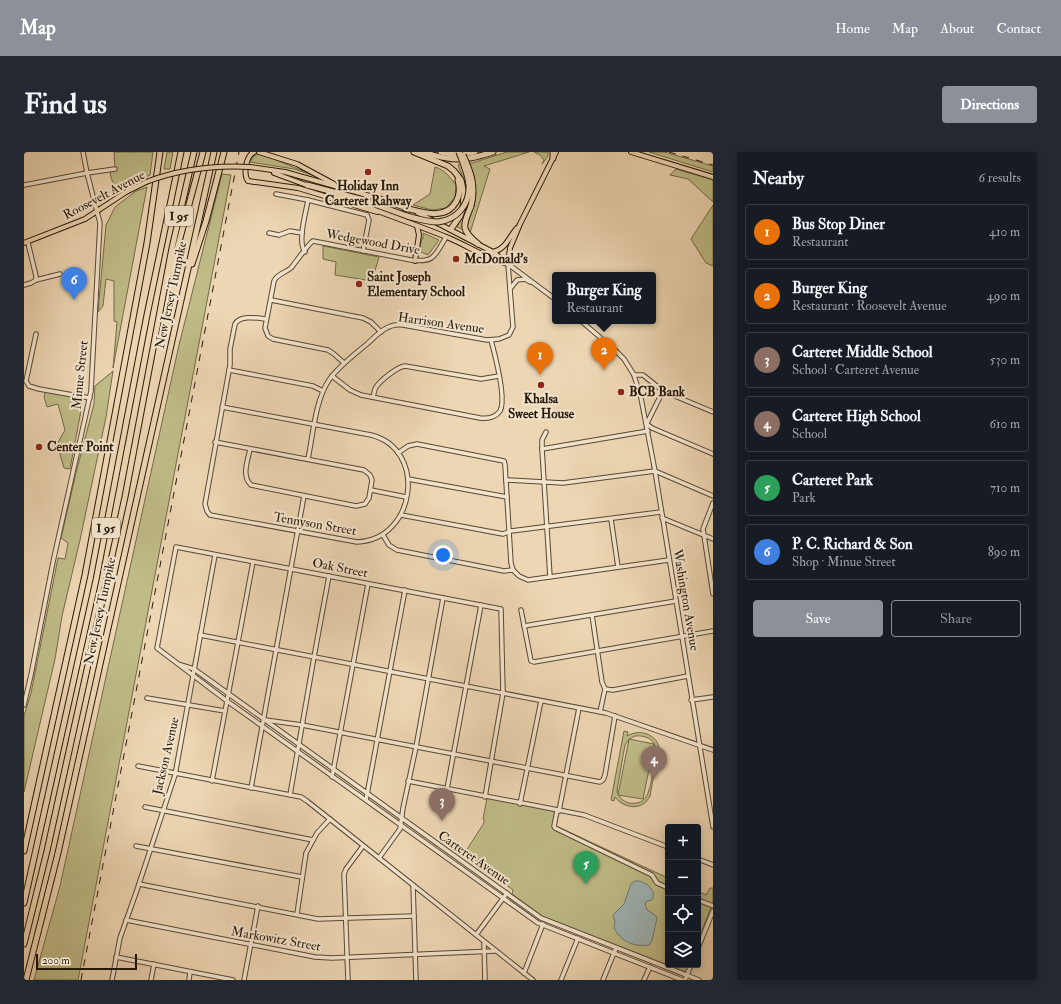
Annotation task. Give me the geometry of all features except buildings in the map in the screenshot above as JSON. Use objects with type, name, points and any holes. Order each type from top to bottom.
[{"type":"highway","name":"New Jersey Turnpike","points":[[24,851],[85,575],[147,244],[160,152]]},
{"type":"highway","name":"New Jersey Turnpike","points":[[24,903],[94,587],[147,315],[181,152]]},
{"type":"highway","name":"New Jersey Turnpike","points":[[24,944],[47,851],[125,497],[166,281],[194,152]]},
{"type":"highway","points":[[166,281],[172,268],[203,152]]},
{"type":"highway","name":"New Jersey Turnpike","points":[[26,980],[58,853],[214,152]]},
{"type":"highway","points":[[187,276],[196,254],[206,221],[224,152]]},
{"type":"highway","points":[[414,152],[448,166],[461,180],[464,198],[463,208],[460,216],[451,229]]},
{"type":"highway","points":[[422,152],[457,160],[468,159],[493,152]]},
{"type":"highway","points":[[441,152],[457,154],[475,152]]},
{"type":"highway","points":[[460,152],[472,178],[473,192],[471,206],[465,220],[464,228],[468,235],[478,244]]},
{"type":"highway","points":[[307,185],[360,199],[421,220],[438,222],[449,219],[461,210],[468,198],[469,185],[460,152]]},
{"type":"highway","points":[[405,208],[426,213],[439,214],[446,212],[454,205],[459,196],[459,182],[453,173],[440,163]]},
{"type":"main road","points":[[254,152],[250,154],[248,160],[245,175],[248,180],[298,188],[373,212],[385,214]]},
{"type":"main road","points":[[259,152],[297,164],[341,188]]},
{"type":"main road","points":[[508,264],[509,251],[519,226],[553,155],[556,152]]},
{"type":"main road","points":[[631,152],[713,177]]},
{"type":"main road","name":"Roosevelt Avenue","points":[[26,243],[79,222],[97,212],[126,192],[146,182],[194,168],[222,166],[250,167],[285,172],[405,208],[451,229],[493,252],[508,264]]},
{"type":"main road","name":"Roosevelt Avenue","points":[[266,170],[446,237],[497,261],[508,264]]},
{"type":"main road","points":[[415,261],[419,235],[417,226]]},
{"type":"main road","points":[[493,252],[504,246],[519,226]]},
{"type":"main road","points":[[446,237],[451,229]]},
{"type":"street","name":"Minue Street","points":[[24,705],[30,682],[53,562],[90,398],[100,223],[83,152]]},
{"type":"street","points":[[24,185],[114,169]]},
{"type":"street","points":[[276,194],[308,200],[367,215],[369,220],[363,251]]},
{"type":"street","points":[[305,252],[302,247],[302,233],[308,200]]},
{"type":"street","points":[[269,233],[279,235],[290,231],[302,233]]},
{"type":"street","name":"Wedgewood Drive","points":[[344,364],[334,354],[326,350],[269,338],[265,330],[266,319],[276,277],[290,269],[305,252],[308,244],[313,241],[415,261],[425,261],[432,259],[446,237]]},
{"type":"street","points":[[26,243],[36,280]]},
{"type":"street","name":"Roosevelt Avenue","points":[[508,264],[552,297]]},
{"type":"street","name":"Harrison Avenue","points":[[308,460],[318,408],[324,391],[332,376],[381,332],[390,326],[400,325],[483,340],[491,340],[508,336],[512,330],[508,264]]},
{"type":"street","points":[[24,285],[31,284],[36,280],[60,274]]},
{"type":"street","points":[[510,289],[513,284],[521,279],[525,279],[535,284]]},
{"type":"street","points":[[271,300],[363,318],[371,322],[381,332]]},
{"type":"street","points":[[250,449],[246,479],[250,484],[359,506],[364,505],[367,502],[371,490],[372,478],[366,471],[215,442],[229,370],[230,349],[236,322],[240,319],[249,318],[266,319]]},
{"type":"street","points":[[585,324],[615,350],[627,363],[634,375],[641,398],[648,431],[654,471]]},
{"type":"street","points":[[36,334],[26,381],[28,384],[38,389],[90,398]]},
{"type":"street","points":[[332,376],[354,392],[480,418],[489,418],[496,415],[501,407],[499,376],[491,340]]},
{"type":"street","points":[[373,397],[375,389],[379,384],[396,369],[405,366],[481,379],[499,376]]},
{"type":"street","points":[[229,370],[310,385],[324,391]]},
{"type":"street","points":[[634,375],[643,375],[664,391],[713,412]]},
{"type":"street","points":[[646,424],[664,391]]},
{"type":"street","points":[[222,407],[378,437],[389,444],[398,453],[406,466],[408,479],[402,515],[394,526],[383,535],[389,545],[398,550],[504,571],[513,570]]},
{"type":"street","points":[[646,424],[713,454]]},
{"type":"street","points":[[542,449],[648,431]]},
{"type":"street","points":[[546,432],[542,440],[542,449],[550,577]]},
{"type":"street","name":"Tennyson Street","points":[[215,442],[205,504],[206,511],[209,514],[357,542],[369,541],[383,535]]},
{"type":"street","points":[[398,453],[408,446],[417,444],[502,460],[505,462],[511,563],[513,570],[519,576],[526,579],[669,560]]},
{"type":"street","points":[[506,480],[563,484],[654,471],[713,496]]},
{"type":"street","name":"Washington Avenue","points":[[654,471],[713,828]]},
{"type":"street","points":[[408,479],[507,497]]},
{"type":"street","points":[[371,490],[406,497]]},
{"type":"street","points":[[251,788],[263,726],[275,649],[304,496]]},
{"type":"street","points":[[713,503],[703,529],[713,594]]},
{"type":"street","points":[[402,515],[500,534],[547,526],[661,512]]},
{"type":"street","points":[[662,518],[713,539]]},
{"type":"street","points":[[610,519],[618,567]]},
{"type":"street","name":"Oak Street","points":[[157,648],[176,547],[501,609],[503,693]]},
{"type":"street","name":"Jackson Avenue","points":[[112,980],[120,938],[175,774],[215,555]]},
{"type":"street","points":[[212,781],[253,562]]},
{"type":"street","points":[[290,796],[329,576]]},
{"type":"street","points":[[332,777],[368,584]]},
{"type":"street","points":[[366,800],[405,590]]},
{"type":"street","points":[[379,858],[401,825],[443,598]]},
{"type":"street","points":[[524,626],[676,601]]},
{"type":"street","points":[[447,789],[481,605]]},
{"type":"street","points":[[521,610],[531,661],[534,662],[713,631]]},
{"type":"street","points":[[592,615],[602,682],[605,689],[600,712]]},
{"type":"street","points":[[200,635],[600,712],[713,750]]},
{"type":"street","name":"Carteret Avenue","points":[[157,648],[332,777],[503,899],[542,925],[682,980]]},
{"type":"street","name":"Carteret Avenue","points":[[178,664],[194,669],[298,745],[402,817],[430,839],[544,919],[699,980]]},
{"type":"street","points":[[605,689],[612,690],[688,676]]},
{"type":"street","points":[[485,797],[503,693]]},
{"type":"street","points":[[691,700],[713,697]]},
{"type":"street","points":[[147,698],[225,711]]},
{"type":"street","points":[[520,804],[541,701]]},
{"type":"street","points":[[579,708],[566,776],[554,826],[555,828],[652,875],[657,883],[665,887]]},
{"type":"street","points":[[264,719],[340,732],[600,782],[603,780],[615,716]]},
{"type":"street","points":[[138,766],[307,800],[533,980]]},
{"type":"street","points":[[408,781],[520,804],[584,815],[665,846]]},
{"type":"street","points":[[145,807],[313,840]]},
{"type":"street","points":[[297,914],[306,852],[317,833],[330,819]]},
{"type":"street","points":[[426,844],[430,839]]},
{"type":"street","points":[[136,846],[302,877]]},
{"type":"street","points":[[348,980],[344,874],[363,846]]},
{"type":"street","points":[[700,860],[713,865]]},
{"type":"street","points":[[472,877],[476,871]]},
{"type":"street","points":[[139,884],[258,906],[318,919],[414,916]]},
{"type":"street","points":[[413,885],[416,980]]},
{"type":"street","points":[[476,935],[507,893]]},
{"type":"street","points":[[701,901],[713,906]]},
{"type":"street","points":[[244,980],[258,906]]},
{"type":"street","points":[[701,941],[713,911]]},
{"type":"street","points":[[524,973],[544,919]]},
{"type":"street","name":"Markowitz Street","points":[[126,920],[315,957],[496,951]]},
{"type":"street","points":[[561,980],[580,933]]},
{"type":"street","points":[[484,942],[485,980]]},
{"type":"street","points":[[603,980],[616,948]]},
{"type":"street","points":[[116,957],[231,980]]},
{"type":"street","points":[[644,980],[652,962]]},
{"type":"street","points":[[151,980],[154,964]]},
{"type":"street","points":[[685,980],[690,968]]},
{"type":"street","points":[[189,980],[190,972]]},
{"type":"shaded area","points":[[114,152],[153,152],[150,175],[115,191],[110,173],[115,168]]},
{"type":"shaded area","points":[[167,152],[173,152],[170,169],[164,169]]},
{"type":"shaded area","points":[[507,152],[529,152],[484,166],[490,169],[470,233],[457,227],[462,217],[467,189],[458,165],[472,163]]},
{"type":"shaded area","points":[[534,152],[548,152],[548,156],[542,164],[544,160],[540,155]]},
{"type":"shaded area","points":[[649,152],[664,152],[713,166],[713,172]]},
{"type":"shaded area","points":[[258,154],[264,155],[315,176],[294,169],[250,162],[254,156]]},
{"type":"shaded area","points":[[435,167],[444,172],[456,185],[455,197],[446,208],[432,210],[413,205],[430,194]]},
{"type":"shaded area","points":[[676,169],[713,180],[713,202],[688,179],[670,175]]},
{"type":"shaded area","points":[[222,174],[231,175],[78,980],[34,980],[60,886],[179,345]]},
{"type":"shaded area","points":[[147,187],[113,368],[117,322],[114,321],[114,281],[106,279],[103,306],[98,312],[106,225],[115,207],[136,191]]},
{"type":"shaded area","points":[[713,205],[713,266],[706,263],[691,239]]},
{"type":"shaded area","points":[[423,233],[439,240],[428,255],[419,251],[422,238],[423,239]]},
{"type":"shaded area","points":[[323,246],[379,257],[372,281],[335,275],[336,262],[323,259]]},
{"type":"shaded area","points":[[113,371],[106,417],[62,616],[55,659],[24,792],[24,716],[31,693],[58,558],[65,559],[68,543],[61,538],[94,404],[95,386]]},
{"type":"shaded area","points":[[46,390],[83,400],[70,469],[64,468],[57,444],[65,430],[58,404],[47,407],[44,397]]},
{"type":"shaded area","points":[[624,731],[628,732],[627,736],[641,733],[654,738],[659,747],[650,796],[647,801],[633,807],[623,804],[615,797],[614,801],[611,800]],"holes":[[[639,736],[649,738],[654,743],[656,750],[655,761],[651,782],[646,797],[638,803],[629,803],[621,798],[617,790],[625,745],[629,739]]]},
{"type":"shaded area","points":[[629,739],[654,744],[643,799],[618,795]]},
{"type":"shaded area","points":[[487,798],[559,811],[556,826],[665,877],[665,964],[542,916],[512,894],[513,890],[464,854],[484,823],[483,819]]},
{"type":"shaded area","points":[[710,888],[713,888],[713,902],[701,933],[701,892],[706,895]]},
{"type":"shaded area","points":[[676,968],[688,968],[686,972]]},
{"type":"water","points":[[635,881],[642,882],[649,886],[653,893],[652,900],[647,901],[645,904],[647,910],[657,918],[652,941],[649,945],[638,945],[628,942],[620,937],[614,928],[615,922],[613,915],[624,904],[631,884]]},
{"type":"railway","points":[[81,980],[239,152]]},
{"type":"railway","points":[[669,152],[713,165]]},
{"type":"place","name":"Holiday Inn Carteret Rahway","points":[[368,172]]},
{"type":"place","name":"McDonald's","points":[[456,259]]},
{"type":"place","name":"Saint Joseph Elementary School","points":[[359,284]]},
{"type":"place","name":"P. C. Richard & Son","points":[[74,300]]},
{"type":"place","name":"Burger King","points":[[604,370]]},
{"type":"place","name":"Bus Stop Diner","points":[[540,375]]},
{"type":"place","name":"Khalsa Sweet House","points":[[541,385]]},
{"type":"place","name":"BCB Bank","points":[[621,392]]},
{"type":"place","name":"Center Point","points":[[39,447]]},
{"type":"place","name":"Carteret High School","points":[[654,779]]},
{"type":"place","name":"Carteret Middle School","points":[[442,821]]},
{"type":"place","name":"Carteret Park","points":[[586,884]]}]
